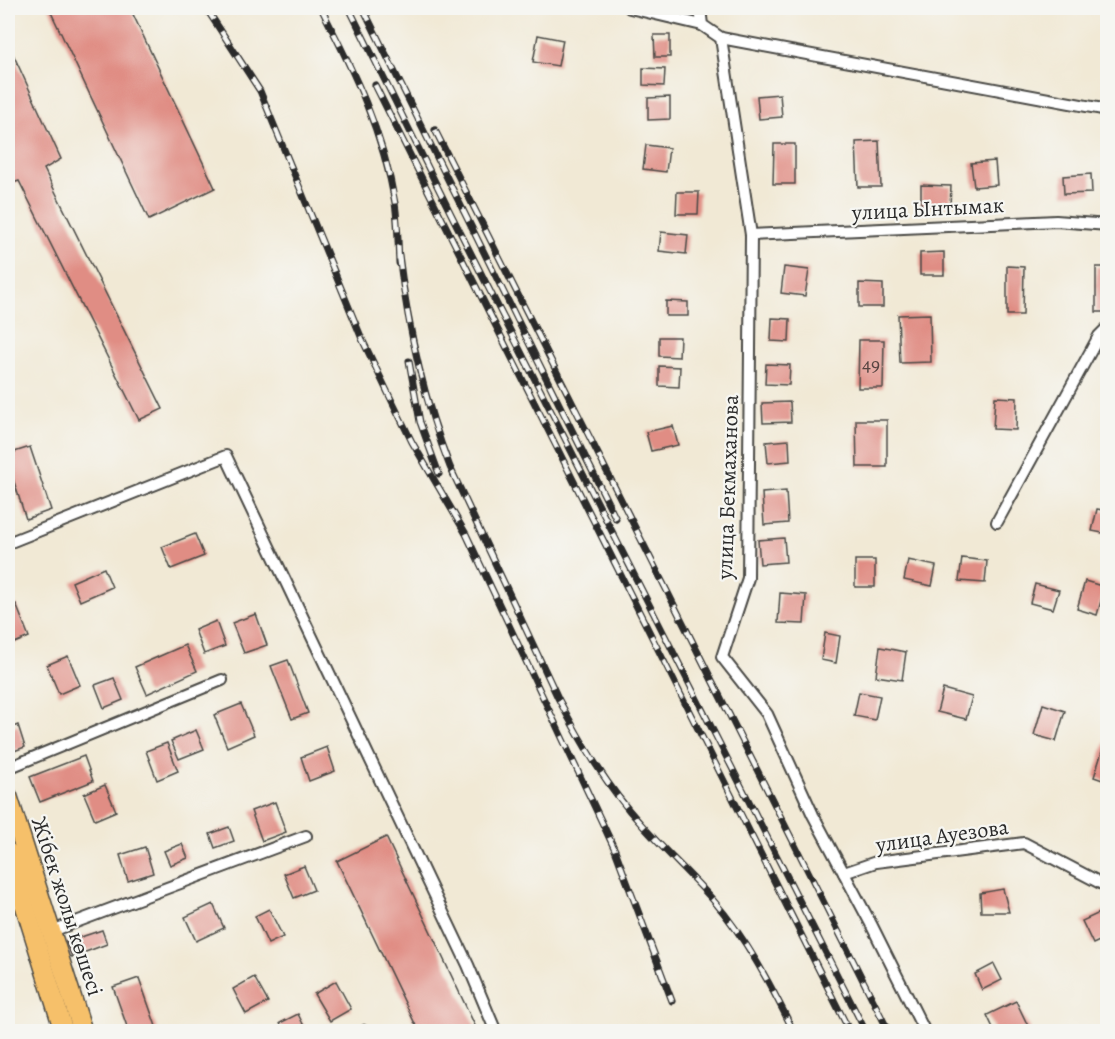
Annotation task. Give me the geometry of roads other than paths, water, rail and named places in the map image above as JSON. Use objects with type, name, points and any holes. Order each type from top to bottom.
[{"type":"main road","name":"Жібек жолы көшесі","points":[[8,796],[83,1032]]},
{"type":"main road","name":"Жібек жолы көшесі","points":[[8,852],[15,902],[64,1032]]},
{"type":"street","points":[[630,8],[702,25],[721,38],[1107,110]]},
{"type":"street","points":[[700,8],[702,25]]},
{"type":"street","name":"улица Бекмаханова","points":[[721,38],[751,236],[748,578],[722,657],[767,714],[813,815],[925,1032]]},
{"type":"street","name":"улица Ынтымак","points":[[751,236],[1056,222],[1107,225]]},
{"type":"street","points":[[997,522],[1099,336],[1107,327]]},
{"type":"street","points":[[8,543],[226,456],[468,965],[496,1032]]},
{"type":"street","points":[[8,768],[222,680]]},
{"type":"street","points":[[52,931],[306,836]]},
{"type":"street","name":"улица Ауезова","points":[[844,873],[876,862],[1024,843],[1107,887]]},
{"type":"railway","points":[[206,8],[260,91],[362,339],[412,442],[466,534],[615,850],[672,1001]]},
{"type":"railway","points":[[321,8],[356,79],[383,152],[395,203],[399,263]]},
{"type":"railway","points":[[349,8],[866,1032]]},
{"type":"railway","points":[[363,8],[616,519]]},
{"type":"railway","points":[[375,85],[850,1032]]},
{"type":"railway","points":[[435,130],[889,1032]]},
{"type":"railway","points":[[399,255],[418,362],[440,441],[558,698],[585,747],[617,795],[650,834],[713,900],[737,931],[767,980],[794,1032]]},
{"type":"railway","points":[[409,361],[420,422],[439,474]]}]
